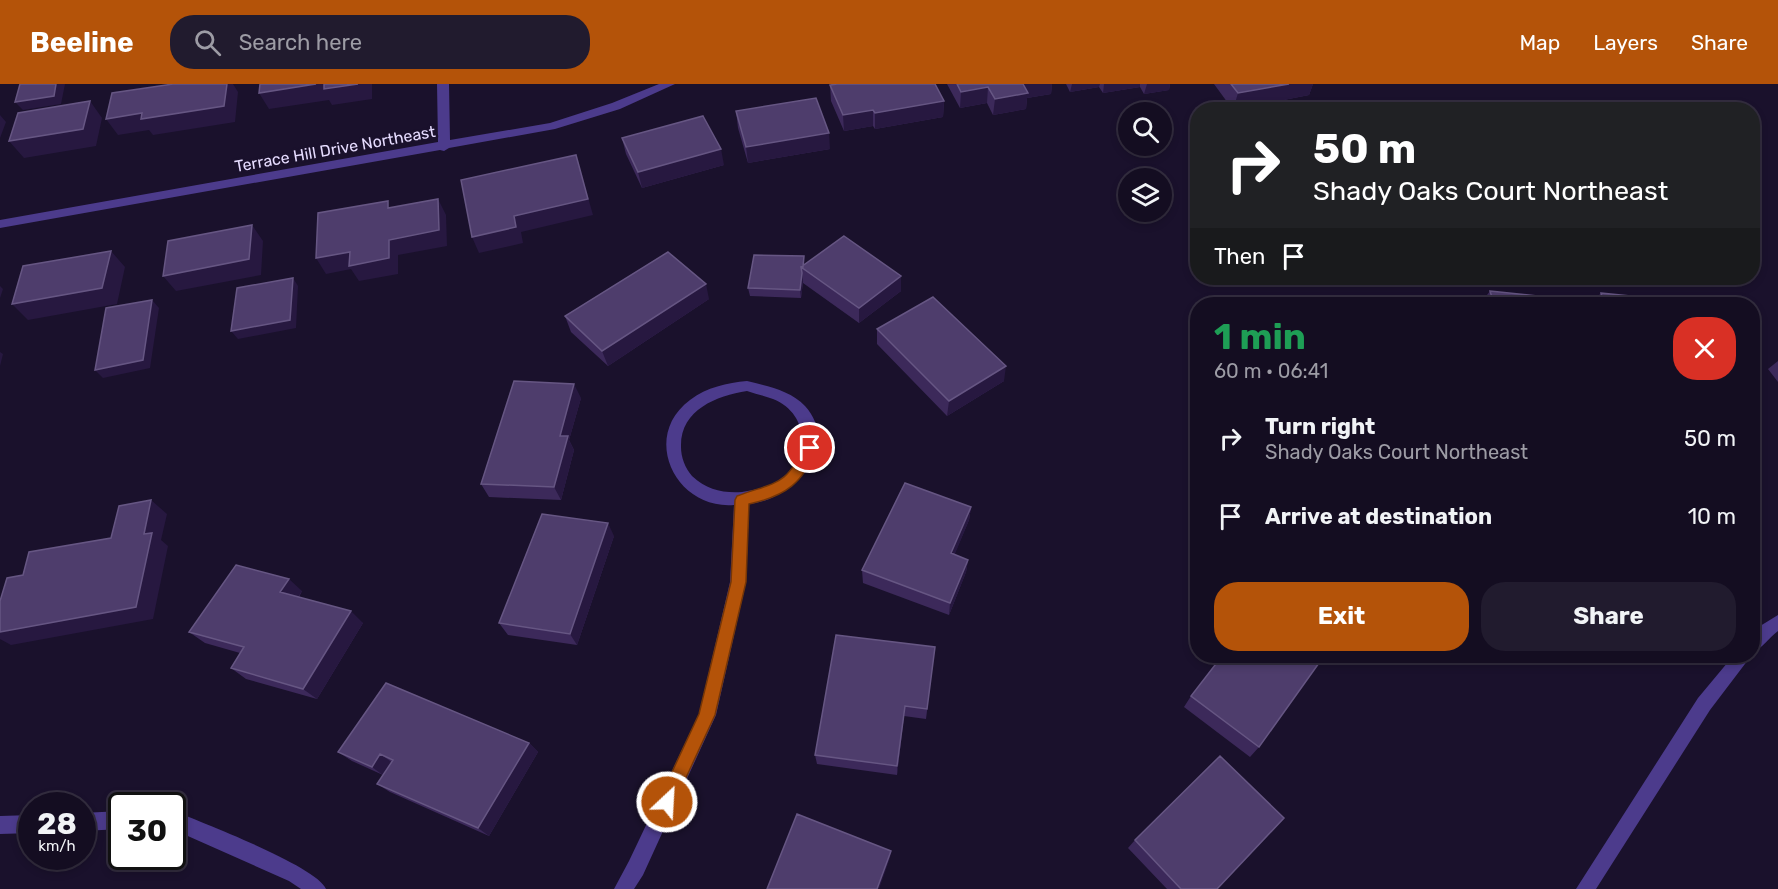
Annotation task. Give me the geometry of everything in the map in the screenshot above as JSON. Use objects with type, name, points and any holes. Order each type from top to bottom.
[{"type":"street","points":[[443,84],[444,147]]},
{"type":"street","name":"Terrace Hill Drive Northeast","points":[[0,224],[444,147],[551,126],[616,106],[669,84]]},
{"type":"street","points":[[747,386],[768,389],[788,398],[802,412],[810,429],[810,448],[802,467],[787,483],[766,495],[742,500],[719,498],[699,491],[683,478],[674,462],[671,444],[677,426],[688,410],[705,397],[725,389],[747,386]]},
{"type":"street","points":[[623,889],[636,868],[707,715],[738,582],[742,500]]},
{"type":"street","points":[[1760,635],[1778,622]]},
{"type":"street","points":[[1586,889],[1704,704],[1737,663]]},
{"type":"street","points":[[0,825],[18,824]]},
{"type":"street","points":[[186,825],[296,874],[317,889]]},
{"type":"building","points":[[20,84],[56,84],[54,96],[15,102]]},
{"type":"building","points":[[173,84],[227,84],[224,106],[141,119],[142,113],[106,119],[112,93]]},
{"type":"building","points":[[260,84],[316,84],[259,93]]},
{"type":"building","points":[[324,84],[358,84],[324,89]]},
{"type":"building","points":[[935,84],[944,101],[875,113],[873,110],[843,115],[830,85]]},
{"type":"building","points":[[957,84],[1023,84],[1028,93],[995,99],[988,87],[961,92]]},
{"type":"building","points":[[1231,84],[1289,84],[1238,93]]},
{"type":"building","points":[[816,98],[829,133],[746,147],[736,111]]},
{"type":"building","points":[[90,101],[83,129],[9,141],[18,113]]},
{"type":"building","points":[[703,116],[721,149],[638,172],[622,138]]},
{"type":"building","points":[[576,155],[588,199],[514,216],[516,227],[472,237],[461,180]]},
{"type":"building","points":[[438,199],[439,230],[389,240],[389,258],[349,266],[350,252],[316,258],[318,213],[388,201],[388,208]]},
{"type":"building","points":[[252,225],[249,259],[163,276],[168,241]]},
{"type":"building","points":[[844,236],[901,276],[859,308],[801,267]]},
{"type":"building","points":[[111,251],[102,288],[12,304],[23,266]]},
{"type":"building","points":[[668,252],[706,284],[602,351],[565,316]]},
{"type":"building","points":[[754,255],[804,256],[800,290],[748,288]]},
{"type":"building","points":[[293,278],[290,320],[231,331],[237,288]]},
{"type":"building","points":[[1490,291],[1537,297],[1492,297]]},
{"type":"building","points":[[1601,293],[1640,297],[1602,297]]},
{"type":"building","points":[[933,297],[1006,366],[949,401],[877,329]]},
{"type":"building","points":[[152,300],[143,360],[95,370],[106,308]]},
{"type":"building","points":[[514,381],[574,384],[560,436],[568,436],[554,487],[481,484]]},
{"type":"building","points":[[905,483],[971,507],[951,553],[968,560],[950,603],[862,570]]},
{"type":"building","points":[[151,500],[144,534],[152,533],[136,607],[0,632],[0,601],[7,578],[23,575],[29,552],[111,538],[119,506]]},
{"type":"building","points":[[542,514],[608,523],[570,634],[499,623]]},
{"type":"building","points":[[236,565],[289,579],[280,592],[351,611],[303,689],[231,668],[244,647],[189,632]]},
{"type":"building","points":[[836,635],[935,647],[927,709],[905,706],[897,766],[815,755]]},
{"type":"building","points":[[1217,663],[1319,663],[1259,747],[1191,696]]},
{"type":"building","points":[[386,683],[529,743],[478,828],[377,784],[393,760],[380,754],[372,767],[338,752]]},
{"type":"building","points":[[1220,756],[1284,818],[1217,889],[1181,889],[1135,840]]},
{"type":"building","points":[[797,814],[891,851],[877,889],[767,889]]},
{"type":"route","points":[[667,802],[707,715],[738,582],[742,500],[766,495],[787,483],[802,467],[810,448]]}]
